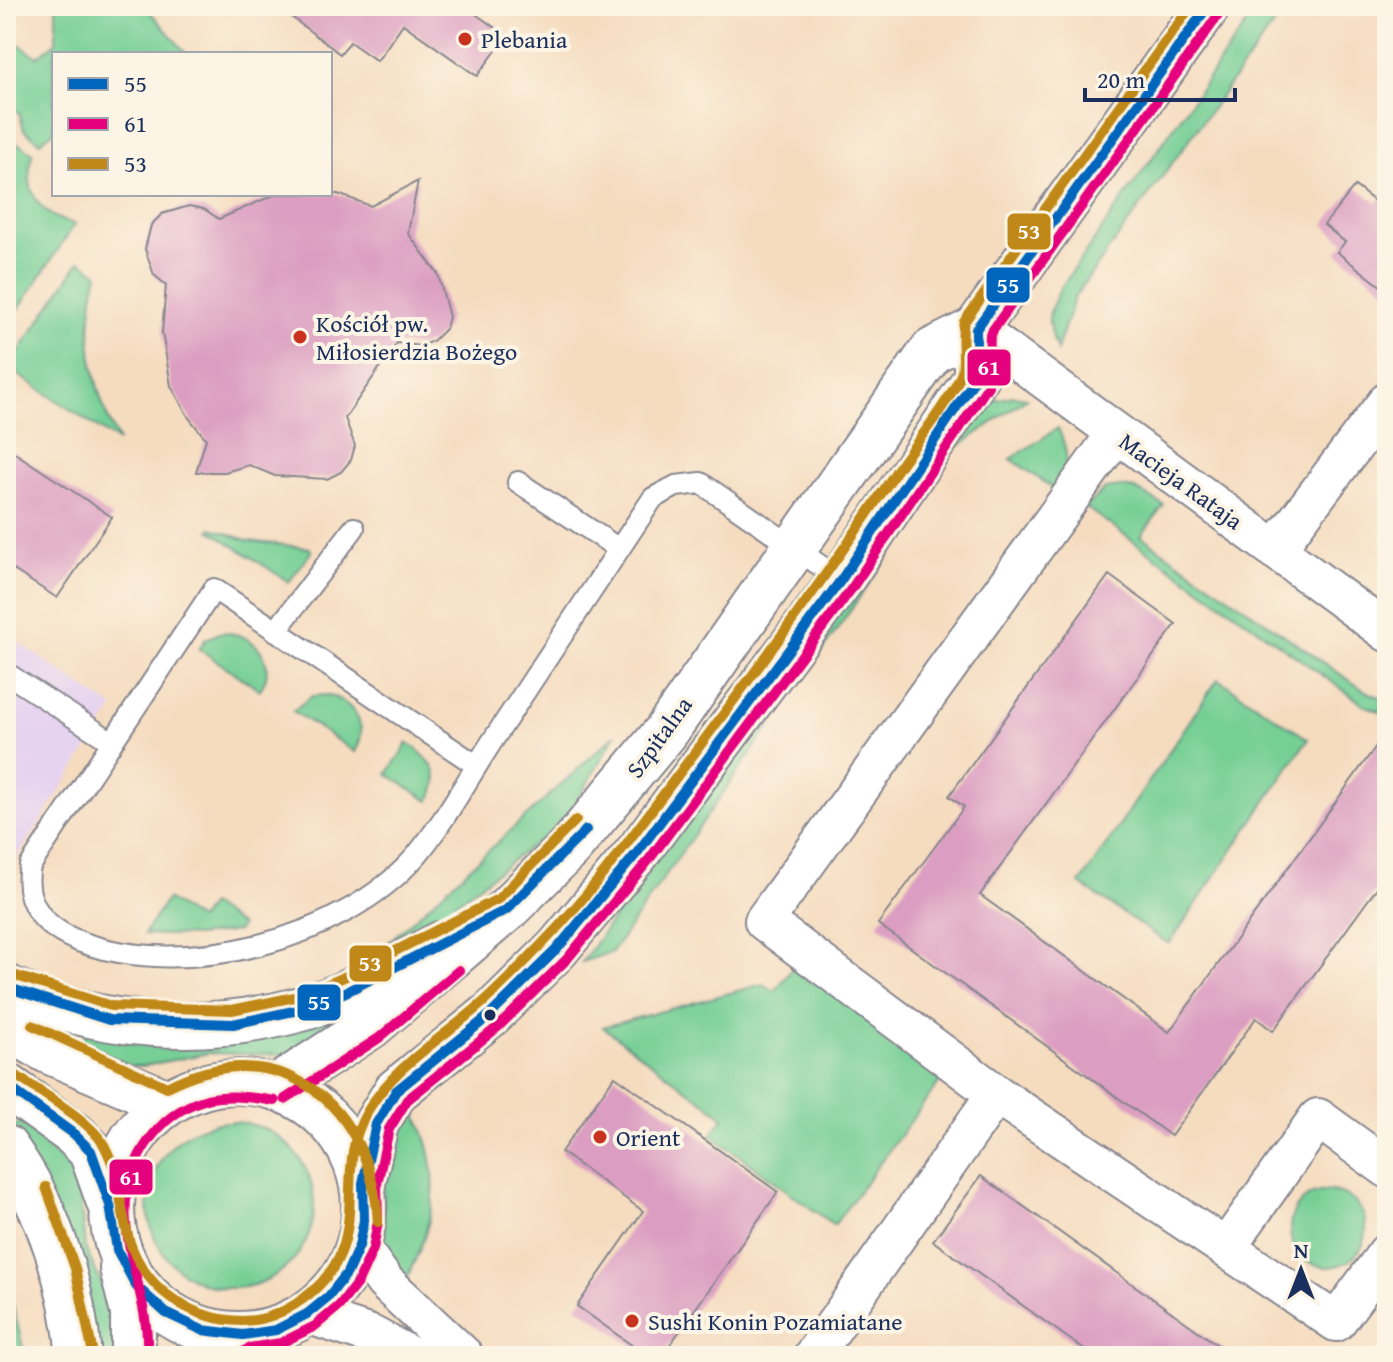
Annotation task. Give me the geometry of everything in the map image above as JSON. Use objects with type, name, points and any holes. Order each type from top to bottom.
[{"type":"street","name":"Szpitalna","points":[[277,1087],[371,1026],[506,910],[570,847],[621,789],[665,733],[932,351],[976,329],[1208,6]]},
{"type":"street","name":"Macieja Rataja","points":[[976,329],[1387,632]]},
{"type":"street","points":[[117,1250],[136,1286],[166,1313],[229,1345],[276,1330],[307,1314],[329,1296],[347,1273],[359,1246],[364,1220],[363,1183],[376,1124],[396,1091],[490,1015],[557,949],[637,853],[841,580],[976,378],[976,329]]},
{"type":"street","points":[[1275,550],[1387,402]]},
{"type":"street","points":[[1116,434],[764,921],[996,1094],[1336,1322],[1387,1253]]},
{"type":"street","points":[[6,987],[109,1020],[233,1024],[303,1009],[348,991],[506,910]]},
{"type":"street","points":[[6,1027],[48,1051],[167,1102]]},
{"type":"street","points":[[110,1205],[118,1165],[137,1130],[167,1102],[201,1086],[239,1081],[277,1087],[309,1103],[336,1127],[355,1158],[363,1183]]},
{"type":"street","points":[[6,1085],[74,1134],[91,1151],[110,1205],[117,1250],[133,1313],[133,1356]]},
{"type":"street","points":[[813,1356],[996,1094]]},
{"type":"street","points":[[1226,1248],[1318,1118],[1387,1168]]},
{"type":"street","points":[[6,1148],[32,1190],[57,1251],[74,1311],[79,1356]]},
{"type":"street","points":[[359,1246],[385,1282],[464,1356]]},
{"type":"street","points":[[307,1314],[371,1335],[410,1356]]},
{"type":"lane","points":[[518,482],[619,549]]},
{"type":"lane","points":[[476,765],[214,589],[30,866],[27,890],[37,913],[64,934],[96,947],[154,954],[197,954],[247,947],[307,930],[346,910],[416,856],[653,498],[676,486],[701,483],[841,580]]},
{"type":"lane","points":[[276,631],[354,528]]},
{"type":"lane","points":[[6,673],[112,742]]},
{"type":"shaded area","points":[[6,634],[114,708],[6,874]]},
{"type":"green space","points":[[56,6],[145,6],[185,52],[52,52],[52,133],[40,142],[24,130],[19,112],[6,107],[6,44],[10,38],[37,57],[56,42]]},
{"type":"green space","points":[[1259,6],[1287,6],[1075,296],[1057,350],[1050,332],[1049,318],[1062,286]]},
{"type":"green space","points":[[19,144],[33,153],[30,178],[36,199],[51,215],[75,224],[6,328],[6,146]]},
{"type":"green space","points":[[80,261],[98,274],[91,318],[92,360],[102,401],[119,442],[8,368]]},
{"type":"green space","points":[[1014,396],[1027,398],[935,463],[978,404]]},
{"type":"green space","points":[[1058,428],[1064,444],[1066,468],[1057,491],[1011,459]]},
{"type":"green space","points":[[1105,489],[1135,489],[1164,505],[1141,536],[1365,691],[1387,700],[1387,714],[1366,706],[1085,507]]},
{"type":"green space","points":[[904,510],[903,535],[612,952],[582,962]]},
{"type":"green space","points":[[212,528],[249,541],[310,548],[311,552],[289,582],[210,530]]},
{"type":"green space","points":[[219,633],[242,636],[259,649],[267,668],[260,690],[199,649],[205,640]]},
{"type":"green space","points":[[1218,679],[1308,739],[1169,944],[1080,884]]},
{"type":"green space","points":[[328,695],[345,704],[357,717],[361,733],[355,752],[293,711],[312,696]]},
{"type":"green space","points":[[616,734],[565,821],[397,947],[368,961]]},
{"type":"green space","points":[[408,743],[429,761],[436,775],[434,792],[429,801],[387,774]]},
{"type":"green space","points":[[167,899],[199,920],[210,905],[241,926],[238,931],[197,936],[144,934]]},
{"type":"green space","points":[[795,965],[944,1076],[834,1225],[711,1135],[724,1117],[603,1027],[763,984],[775,991]]},
{"type":"green space","points":[[342,1012],[349,1024],[291,1055],[209,1053],[129,1066],[80,1043],[86,1031]]},
{"type":"green space","points":[[411,1103],[429,1148],[433,1190],[426,1232],[407,1277],[394,1266],[384,1237],[383,1184],[386,1144]]},
{"type":"green space","points":[[24,1119],[71,1160],[78,1176],[85,1248],[116,1315],[114,1356],[93,1356],[12,1128]]},
{"type":"green space","points":[[231,1122],[263,1128],[290,1146],[308,1173],[314,1205],[308,1237],[290,1264],[263,1282],[231,1288],[199,1282],[172,1264],[154,1237],[148,1205],[154,1173],[172,1146],[199,1128]]},
{"type":"green space","points":[[1321,1191],[1335,1191],[1349,1197],[1360,1208],[1366,1229],[1363,1244],[1355,1256],[1335,1267],[1321,1267],[1307,1261],[1296,1250],[1290,1236],[1290,1222],[1296,1208],[1307,1197]]},
{"type":"green space","points":[[8,1285],[25,1356],[6,1356]]},
{"type":"building","name":"Plebania","points":[[277,6],[464,6],[507,36],[477,76],[403,24],[377,61],[350,42],[340,54]]},
{"type":"building","name":"Kościół pw. Miłosierdzia Bożego","points":[[418,181],[408,233],[438,274],[449,317],[446,328],[433,341],[420,346],[397,343],[345,418],[355,446],[351,460],[341,472],[327,479],[275,476],[249,465],[225,472],[196,472],[206,439],[189,418],[171,386],[162,332],[166,285],[154,275],[145,249],[151,225],[162,214],[189,206],[204,209],[219,219],[271,196],[338,194],[371,206]]},
{"type":"building","points":[[1355,186],[1377,203],[1387,191],[1387,291],[1337,252],[1345,242],[1324,225]]},
{"type":"building","points":[[6,447],[112,517],[57,598],[6,565]]},
{"type":"building","points":[[1109,575],[1176,624],[980,895],[1169,1032],[1387,731],[1387,874],[1273,1031],[1256,1018],[1171,1136],[878,924],[964,807],[949,796]]},
{"type":"building","points":[[615,1076],[778,1192],[662,1356],[647,1356],[577,1306],[643,1211],[561,1152]]},
{"type":"building","points":[[981,1176],[1233,1356],[1093,1356],[933,1241]]},
{"type":"transit line","name":"53","points":[[14,1074],[76,1116],[104,1145],[114,1171],[132,1248],[140,1264],[162,1291],[207,1316],[242,1321],[274,1315],[303,1299],[326,1278],[340,1255],[347,1232],[356,1136],[367,1112],[404,1067],[496,991],[584,898],[720,719],[824,577],[959,380],[964,322],[1191,6]]},
{"type":"transit line","name":"55","points":[[6,1085],[74,1134],[91,1151],[110,1205],[117,1250],[136,1286],[166,1313],[202,1330],[243,1335],[276,1330],[307,1314],[329,1296],[347,1273],[359,1246],[364,1220],[363,1183],[376,1124],[396,1091],[490,1015],[557,949],[637,853],[841,580],[976,378],[976,329],[1208,6]]},
{"type":"transit line","name":"61","points":[[238,1356],[249,1348],[281,1343],[315,1326],[339,1306],[358,1282],[373,1249],[378,1221],[377,1184],[389,1129],[407,1100],[499,1026],[567,959],[648,861],[852,588],[988,386],[990,334],[1219,14]]},
{"type":"transit line","name":"53","points":[[10,974],[111,1006],[232,1010],[299,996],[342,978],[498,899],[576,820]]},
{"type":"transit line","name":"55","points":[[6,987],[109,1020],[233,1024],[303,1009],[348,991],[506,910],[586,830]]},
{"type":"transit line","name":"61","points":[[285,1099],[379,1038],[459,970]]},
{"type":"transit line","name":"53","points":[[32,1025],[167,1087],[208,1071],[247,1067],[282,1073],[312,1089],[338,1113],[358,1143],[372,1180],[378,1222]]},
{"type":"transit line","name":"61","points":[[147,1356],[146,1322],[126,1223],[129,1183],[135,1164],[157,1131],[188,1106],[224,1097],[275,1101]]},
{"type":"transit line","name":"53","points":[[46,1187],[75,1268],[93,1354]]},
{"type":"place","name":"Plebania","points":[[465,39]]},
{"type":"place","name":"Kościół pw. Miłosierdzia Bożego","points":[[300,337]]},
{"type":"place","name":"Orient","points":[[600,1137]]},
{"type":"place","name":"Sushi Konin Pozamiatane","points":[[632,1321]]}]
